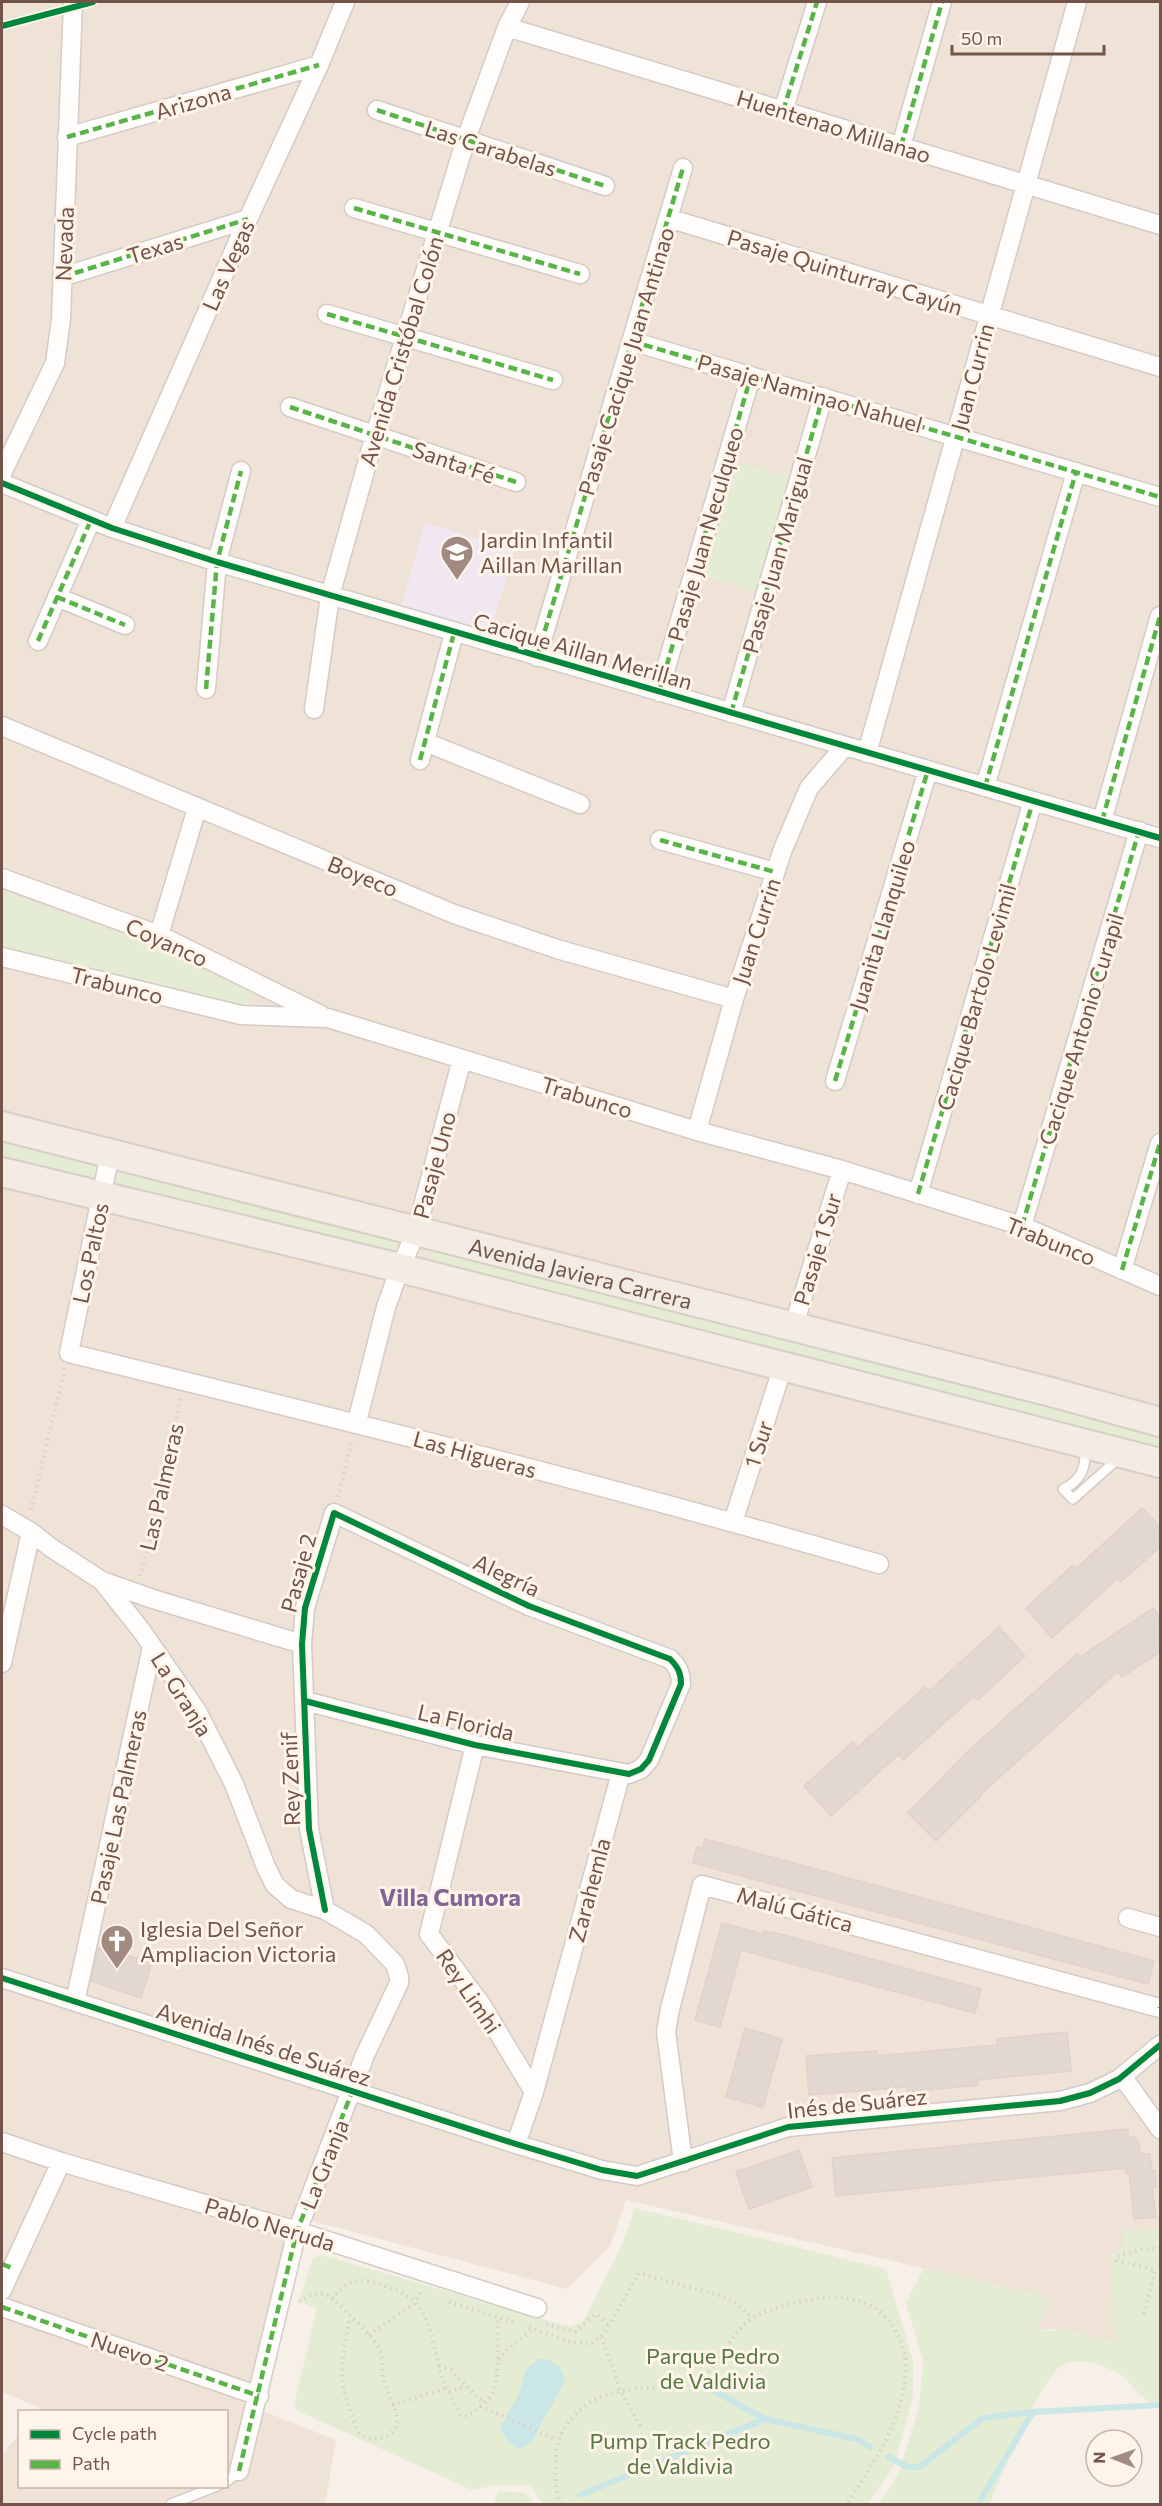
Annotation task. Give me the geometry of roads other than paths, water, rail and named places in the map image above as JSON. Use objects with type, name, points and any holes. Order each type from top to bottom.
[{"type":"main road","name":"Avenida Javiera Carrera","points":[[2,1126],[1051,1392],[1161,1422]]},
{"type":"main road","name":"Avenida Javiera Carrera","points":[[2,1172],[400,1268],[1161,1463]]},
{"type":"street","name":"Nevada","points":[[2,473],[55,363],[61,319],[74,2]]},
{"type":"street","name":"Las Vegas","points":[[112,528],[345,2]]},
{"type":"street","name":"Avenida Cristóbal Colón","points":[[314,709],[330,596],[375,435],[466,139],[507,27],[520,2]]},
{"type":"street","points":[[783,111],[817,2]]},
{"type":"street","points":[[901,146],[942,2]]},
{"type":"street","name":"Juan Currin","points":[[867,753],[1077,2]]},
{"type":"street","name":"Huentenao Millanao","points":[[507,27],[1161,225]]},
{"type":"street","name":"Arizona","points":[[67,137],[319,65]]},
{"type":"street","name":"Las Carabelas","points":[[377,110],[605,186]]},
{"type":"street","name":"Pasaje Cacique Juan Antinao","points":[[537,657],[683,168]]},
{"type":"street","points":[[354,208],[580,274]]},
{"type":"street","name":"Pasaje Quinturray Cayún","points":[[668,218],[1161,367]]},
{"type":"street","name":"Texas","points":[[62,277],[248,219]]},
{"type":"street","points":[[327,314],[554,380]]},
{"type":"street","name":"Pasaje Naminao Nahuel","points":[[631,341],[1161,497]]},
{"type":"street","name":"Pasaje Juan Neculqueo","points":[[660,692],[751,376]]},
{"type":"street","name":"Pasaje Juan Marigual","points":[[731,713],[823,397]]},
{"type":"street","name":"Santa Fé","points":[[290,407],[516,483]]},
{"type":"street","points":[[206,689],[217,562],[241,471]]},
{"type":"street","points":[[985,787],[1076,472]]},
{"type":"street","name":"Cacique Aillan Merillan","points":[[2,483],[112,528],[217,562],[1161,838]]},
{"type":"street","points":[[38,641],[91,520]]},
{"type":"street","points":[[57,597],[125,625]]},
{"type":"street","points":[[1102,821],[1161,616]]},
{"type":"street","points":[[454,633],[423,751],[580,804]]},
{"type":"street","name":"Boyeco","points":[[2,726],[454,914],[557,949],[734,999]]},
{"type":"street","name":"Juan Currin","points":[[697,1131],[734,999],[775,872],[809,789],[845,746]]},
{"type":"street","name":"Juanita Llanquileo","points":[[835,1081],[928,770]]},
{"type":"street","name":"Cacique Bartolo Levimil","points":[[918,1194],[1033,801]]},
{"type":"street","points":[[159,935],[197,808]]},
{"type":"street","name":"Cacique Antonio Curapil","points":[[1022,1226],[1139,831]]},
{"type":"street","points":[[660,840],[775,872]]},
{"type":"street","name":"Coyanco","points":[[2,878],[159,935],[328,1018]]},
{"type":"street","name":"Trabunco","points":[[2,957],[241,1015],[328,1018],[697,1131],[842,1170],[1022,1226],[1161,1286]]},
{"type":"street","name":"Pasaje Uno","points":[[400,1268],[416,1232],[462,1059]]},
{"type":"street","points":[[1122,1270],[1161,1143]]},
{"type":"street","name":"Los Paltos","points":[[69,1353],[110,1154]]},
{"type":"street","name":"Pasaje 1 Sur","points":[[793,1328],[842,1170]]},
{"type":"street","points":[[357,1422],[386,1307],[400,1268]]},
{"type":"street","name":"Las Higueras","points":[[69,1353],[357,1422],[733,1522],[879,1564]]},
{"type":"street","name":"1 Sur","points":[[733,1522],[783,1366]]},
{"type":"street","name":"Pasaje 2","points":[[302,1644],[304,1608],[334,1513]]},
{"type":"street","name":"Alegría","points":[[334,1513],[529,1606],[670,1659],[680,1670],[681,1684],[649,1760],[636,1772],[621,1773]]},
{"type":"street","points":[[2,1515],[102,1581],[302,1644]]},
{"type":"street","points":[[2,1663],[31,1532]]},
{"type":"street","name":"La Granja","points":[[102,1581],[197,1711],[234,1784],[275,1886],[291,1899],[325,1910],[366,1934],[395,1964],[399,1977],[399,1983],[365,2055],[297,2231],[259,2396],[233,2477]]},
{"type":"street","name":"Rey Zenif","points":[[302,1644],[309,1829],[325,1910]]},
{"type":"street","name":"Pasaje Las Palmeras","points":[[75,2002],[152,1647]]},
{"type":"street","name":"La Florida","points":[[305,1701],[475,1745],[621,1773]]},
{"type":"street","name":"Rey Limhi","points":[[475,1745],[429,1934],[481,2004],[534,2092]]},
{"type":"street","name":"Zarahemla","points":[[516,2144],[534,2092],[621,1773]]},
{"type":"street","name":"Malú Gática","points":[[683,2162],[666,2032],[702,1885],[1160,2008]]},
{"type":"street","points":[[1128,1918],[1161,1927]]},
{"type":"street","name":"Avenida Inés de Suárez","points":[[2,1978],[516,2144]]},
{"type":"street","name":"Inés de Suárez","points":[[516,2144],[602,2170],[637,2176],[788,2127],[1060,2102],[1090,2093],[1122,2076],[1161,2045]]},
{"type":"street","points":[[1122,2076],[1161,2129]]},
{"type":"street","name":"Pablo Neruda","points":[[2,2142],[61,2162],[297,2231],[537,2308]]},
{"type":"street","points":[[2,2290],[7,2266],[61,2162]]},
{"type":"street","name":"Nuevo 2","points":[[2,2307],[259,2396]]},
{"type":"lane","points":[[1085,1442],[1086,1462],[1083,1472],[1077,1480],[1063,1489],[1072,1499],[1124,1454]]},
{"type":"lane","points":[[171,2505],[214,2488]]},
{"type":"water","points":[[538,2359],[556,2364],[565,2381],[531,2443],[518,2449],[510,2444],[500,2428],[519,2394],[526,2370]]},
{"type":"waterway","points":[[716,2392],[765,2419],[856,2439],[870,2447]]},
{"type":"waterway","points":[[978,2504],[1033,2412],[1160,2405]]},
{"type":"waterway","points":[[889,2457],[908,2467],[919,2467],[983,2418],[1033,2412]]},
{"type":"waterway","points":[[580,2495],[765,2419]]},
{"type":"place","name":"Jardin Infantil Aillan Marillan","points":[[457,581]]},
{"type":"place","name":"Iglesia Del Señor Ampliacion Victoria","points":[[117,1970]]},
{"type":"district","name":"Villa Cumora","points":[[450,1896]]},
{"type":"park label","name":"Parque Pedro de Valdivia","points":[[713,2368]]},
{"type":"park label","name":"Pump Track Pedro de Valdivia","points":[[680,2452]]}]
